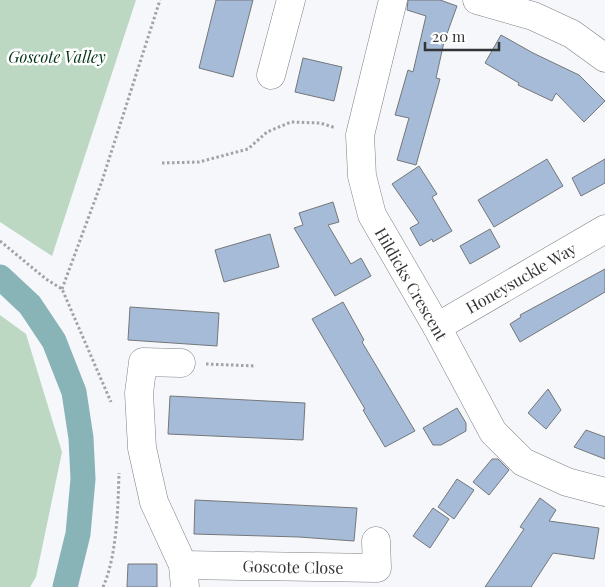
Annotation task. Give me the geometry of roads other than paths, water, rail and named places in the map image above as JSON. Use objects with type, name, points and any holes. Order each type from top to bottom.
[{"type":"street","points":[[271,75],[291,0]]},
{"type":"street","name":"Hildicks Crescent","points":[[393,0],[360,135],[362,176],[372,215],[437,327],[493,432],[523,462],[567,482],[605,492]]},
{"type":"street","points":[[477,0],[541,20],[572,34],[605,58]]},
{"type":"street","name":"Honeysuckle Way","points":[[437,327],[605,229]]},
{"type":"street","name":"Goscote Close","points":[[181,363],[143,362],[140,393],[142,448],[154,502],[184,576],[377,568],[376,541]]},
{"type":"waterway","points":[[0,277],[30,305],[54,341],[74,392],[81,438],[83,479],[78,534],[65,587]]},
{"type":"park label","name":"Goscote Valley","points":[[57,57]]}]
